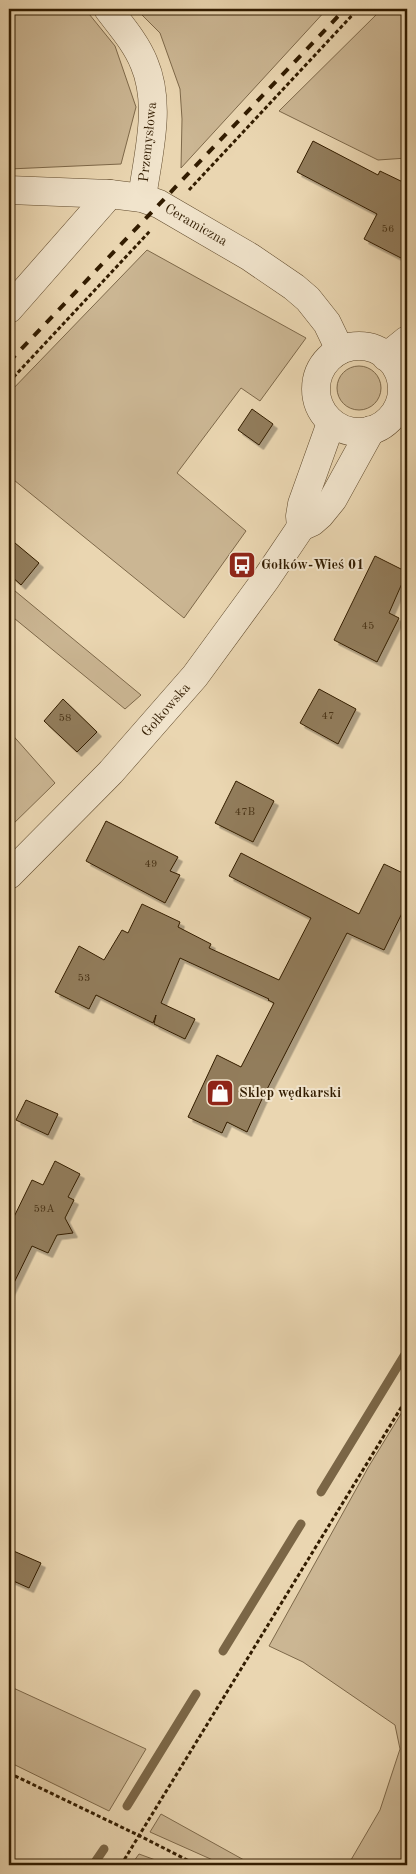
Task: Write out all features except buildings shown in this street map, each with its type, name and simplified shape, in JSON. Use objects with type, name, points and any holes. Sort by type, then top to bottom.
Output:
[{"type":"street","name":"Przemysłowa","points":[[108,9],[129,36],[144,61],[150,81],[154,111],[142,198]]},
{"type":"street","name":"Ceramiczna","points":[[9,190],[110,194],[142,198],[159,204],[250,257],[288,282],[308,299],[327,323],[340,350]]},
{"type":"street","points":[[9,309],[110,194]]},
{"type":"street","points":[[386,356],[407,340]]},
{"type":"street","points":[[354,346],[369,347],[386,356],[393,362],[404,381],[400,401],[395,412],[385,423],[371,430],[358,432],[344,430],[331,423],[322,411],[316,398],[316,384],[320,370],[328,358],[340,350],[354,346]]},
{"type":"street","points":[[301,527],[302,504],[331,423]]},
{"type":"street","name":"Gołkowska","points":[[9,875],[111,772],[195,676],[266,579],[301,527],[312,522],[334,500],[371,430]]},
{"type":"path","points":[[121,1865],[407,1398]]},
{"type":"path","points":[[9,1773],[197,1865]]},
{"type":"shaded area","points":[[9,9],[85,9],[115,46],[136,107],[121,164],[9,169]]},
{"type":"shaded area","points":[[136,9],[327,9],[181,168],[182,119],[180,89],[160,33]]},
{"type":"shaded area","points":[[382,9],[407,9],[407,158],[378,160],[279,111]]},
{"type":"shaded area","points":[[147,250],[306,338],[260,401],[241,388],[177,473],[246,531],[184,618],[9,476],[9,393]]},
{"type":"shaded area","points":[[363,366],[375,372],[380,379],[380,397],[375,404],[368,409],[355,410],[347,407],[340,400],[337,384],[340,376],[347,369]]},
{"type":"shaded area","points":[[9,586],[141,695],[125,709],[9,614]]},
{"type":"shaded area","points":[[9,731],[55,783],[9,828]]},
{"type":"shaded area","points":[[407,1404],[407,1865],[348,1865],[380,1810],[400,1749],[395,1725],[303,1662],[269,1646],[369,1466]]},
{"type":"shaded area","points":[[9,1686],[146,1749],[109,1811],[9,1762]]},
{"type":"shaded area","points":[[161,1814],[253,1865],[224,1865],[150,1832]]},
{"type":"shaded area","points":[[139,1854],[169,1865],[131,1865]]},
{"type":"waterway","points":[[321,1492],[407,1351]]},
{"type":"waterway","points":[[223,1651],[301,1524]]},
{"type":"waterway","points":[[127,1806],[196,1694]]},
{"type":"waterway","points":[[93,1865],[104,1849]]},
{"type":"railway","points":[[9,362],[345,9]]},
{"type":"place","name":"Gołków-Wieś 01","points":[[242,565]]},
{"type":"place","name":"Sklep wędkarski","points":[[220,1093]]}]
